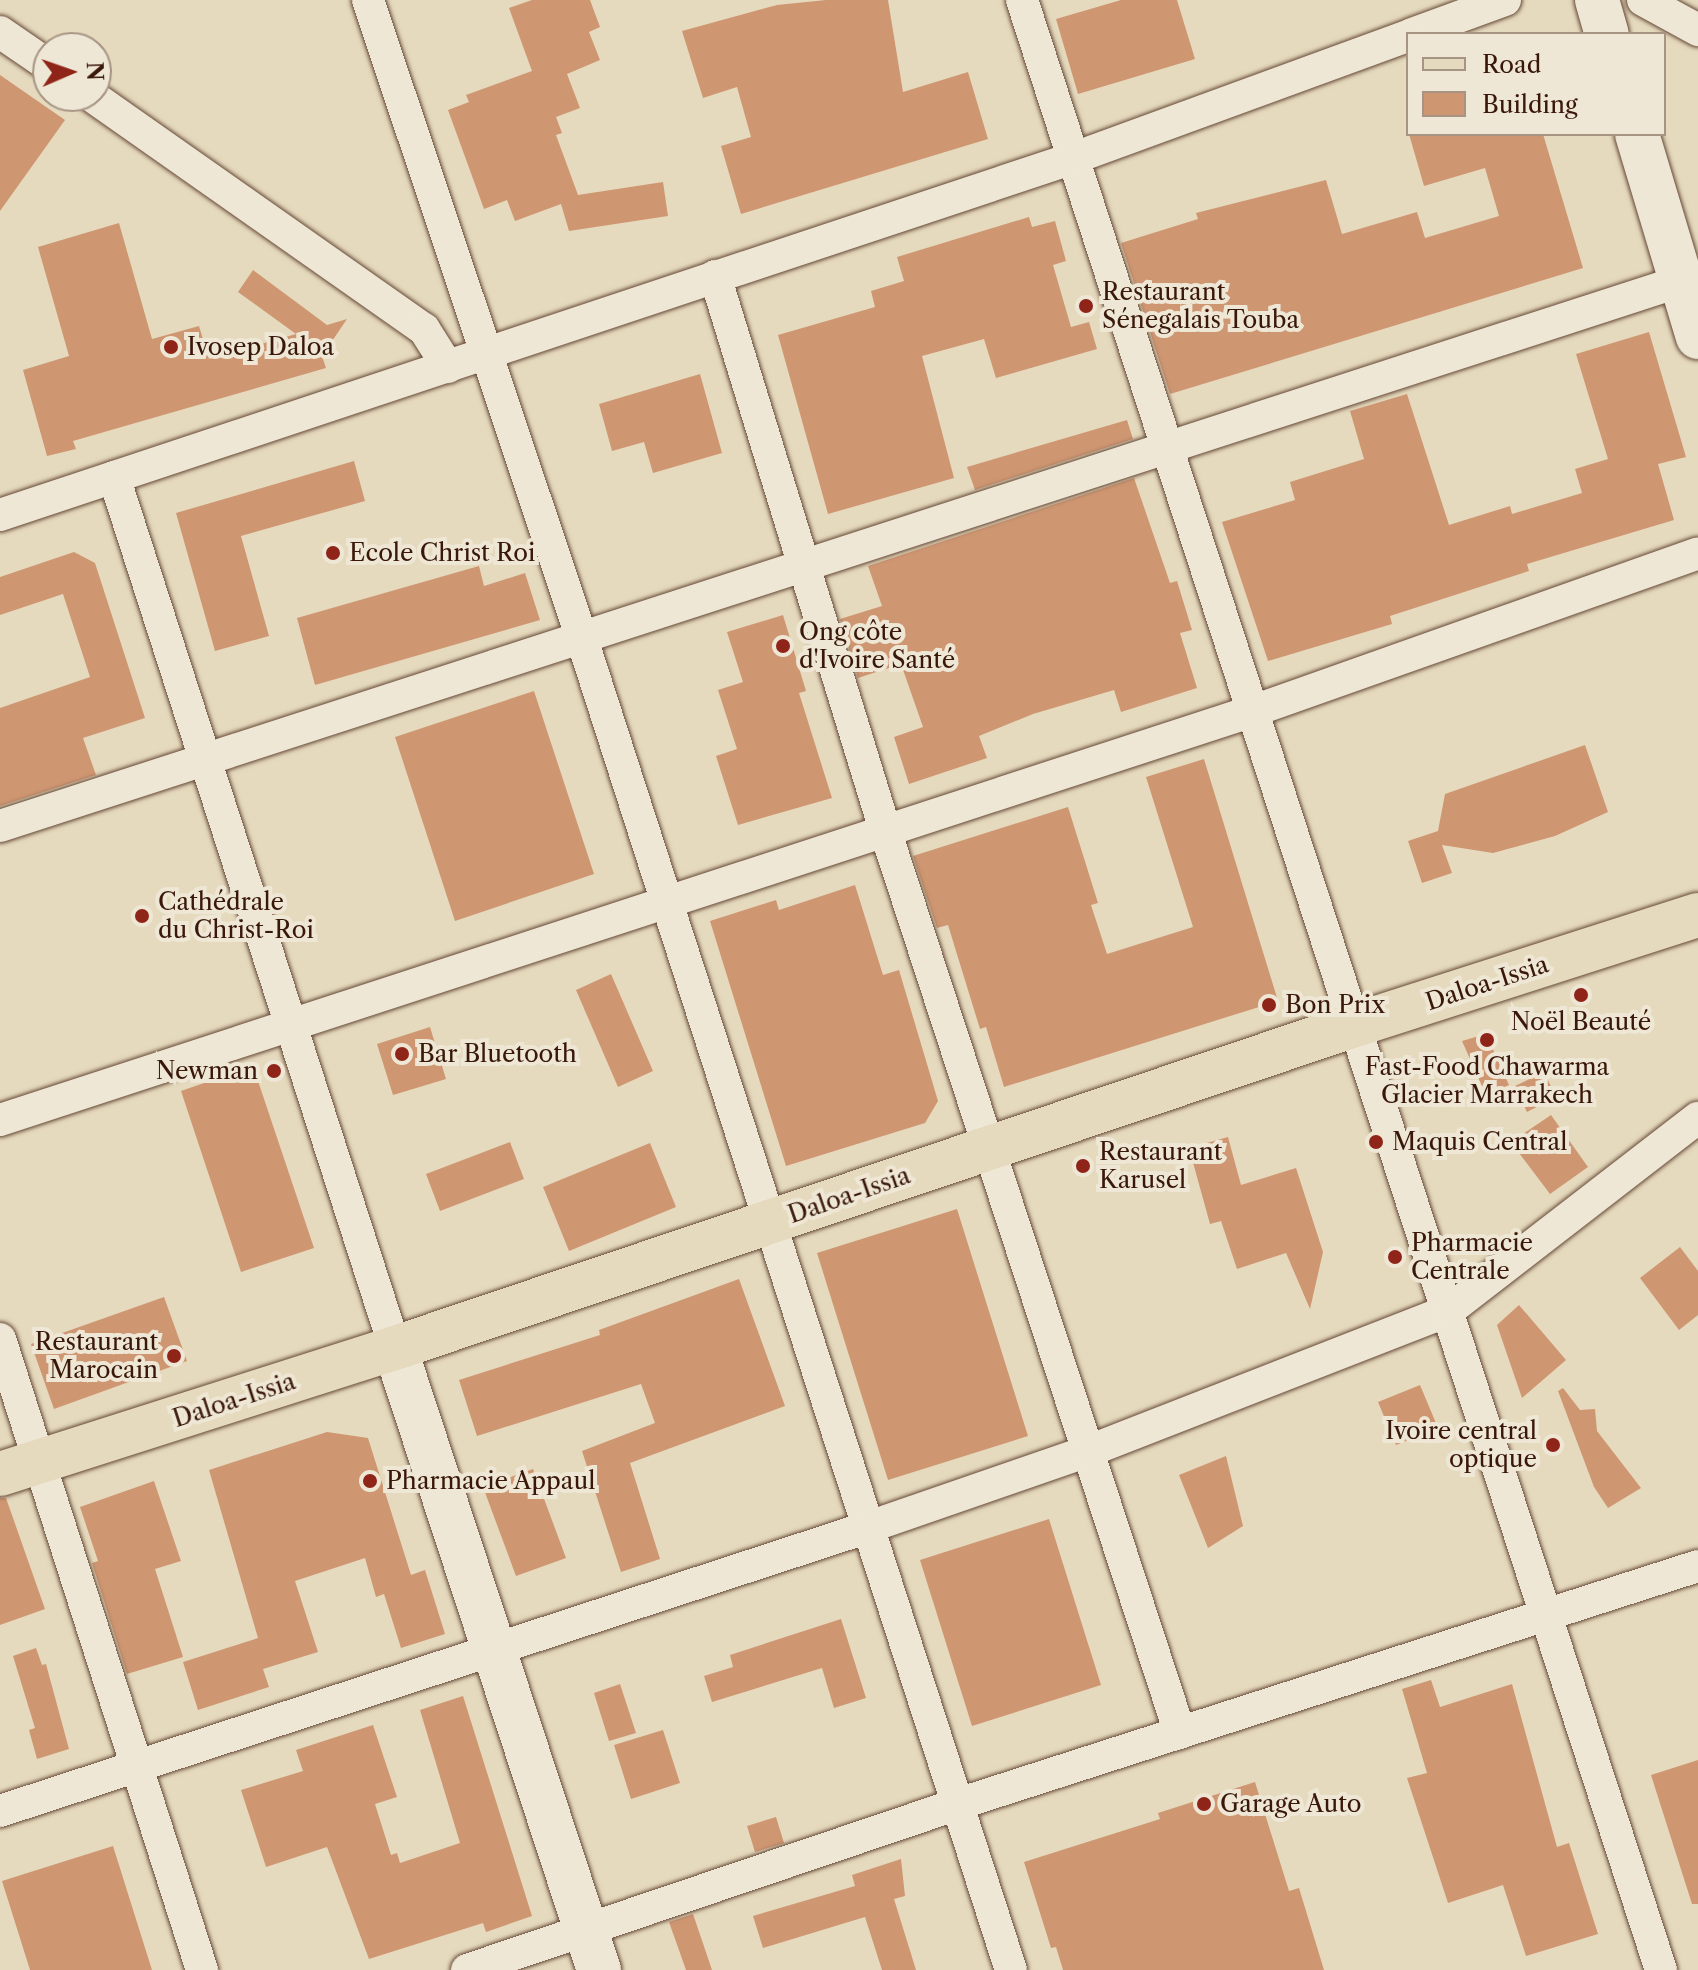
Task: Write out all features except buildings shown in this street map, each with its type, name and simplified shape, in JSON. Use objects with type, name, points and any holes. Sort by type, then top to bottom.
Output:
[{"type":"main road","name":"Daloa-Issia","points":[[0,1474],[395,1348],[1358,1024],[1698,915]]},
{"type":"street","points":[[368,0],[582,639],[1011,1970]]},
{"type":"street","points":[[1022,0],[1358,1024],[1543,1616],[1661,1970]]},
{"type":"street","points":[[1418,32],[1505,0]]},
{"type":"street","points":[[1597,0],[1606,32]]},
{"type":"street","points":[[1643,0],[1698,30]]},
{"type":"street","points":[[0,32],[32,54]]},
{"type":"street","points":[[0,515],[1074,158],[1406,36]]},
{"type":"street","points":[[112,110],[424,329],[448,367]]},
{"type":"street","points":[[1638,136],[1698,337]]},
{"type":"street","points":[[715,276],[885,830],[1180,1733]]},
{"type":"street","points":[[0,826],[204,757],[804,567],[1166,445],[1681,281]]},
{"type":"street","points":[[114,477],[599,1970]]},
{"type":"street","points":[[0,1120],[666,898],[1253,711],[1698,553]]},
{"type":"street","points":[[0,1811],[136,1764],[869,1527],[1086,1452],[1448,1311],[1698,1118]]},
{"type":"street","points":[[0,1339],[43,1461],[202,1970]]},
{"type":"street","points":[[467,1970],[958,1804],[1698,1566]]},
{"type":"place","name":"Restaurant Sénegalais Touba","points":[[1086,306]]},
{"type":"place","name":"Ivosep Daloa","points":[[171,347]]},
{"type":"place","name":"Ecole Christ Roi","points":[[333,553]]},
{"type":"place","name":"Ong côte d'Ivoire Santé","points":[[783,646]]},
{"type":"place","name":"Cathédrale du Christ-Roi","points":[[142,916]]},
{"type":"place","name":"Noël Beauté","points":[[1581,995]]},
{"type":"place","name":"Bon Prix","points":[[1269,1005]]},
{"type":"place","name":"Fast-Food Chawarma Glacier Marrakech","points":[[1487,1040]]},
{"type":"place","name":"Bar Bluetooth","points":[[402,1054]]},
{"type":"place","name":"Newman","points":[[274,1071]]},
{"type":"place","name":"Maquis Central","points":[[1376,1142]]},
{"type":"place","name":"Restaurant Karusel","points":[[1083,1166]]},
{"type":"place","name":"Pharmacie Centrale","points":[[1395,1257]]},
{"type":"place","name":"Restaurant Marocain","points":[[174,1356]]},
{"type":"place","name":"Ivoire central optique","points":[[1553,1445]]},
{"type":"place","name":"Pharmacie Appaul","points":[[370,1481]]},
{"type":"place","name":"Garage Auto","points":[[1204,1804]]}]
